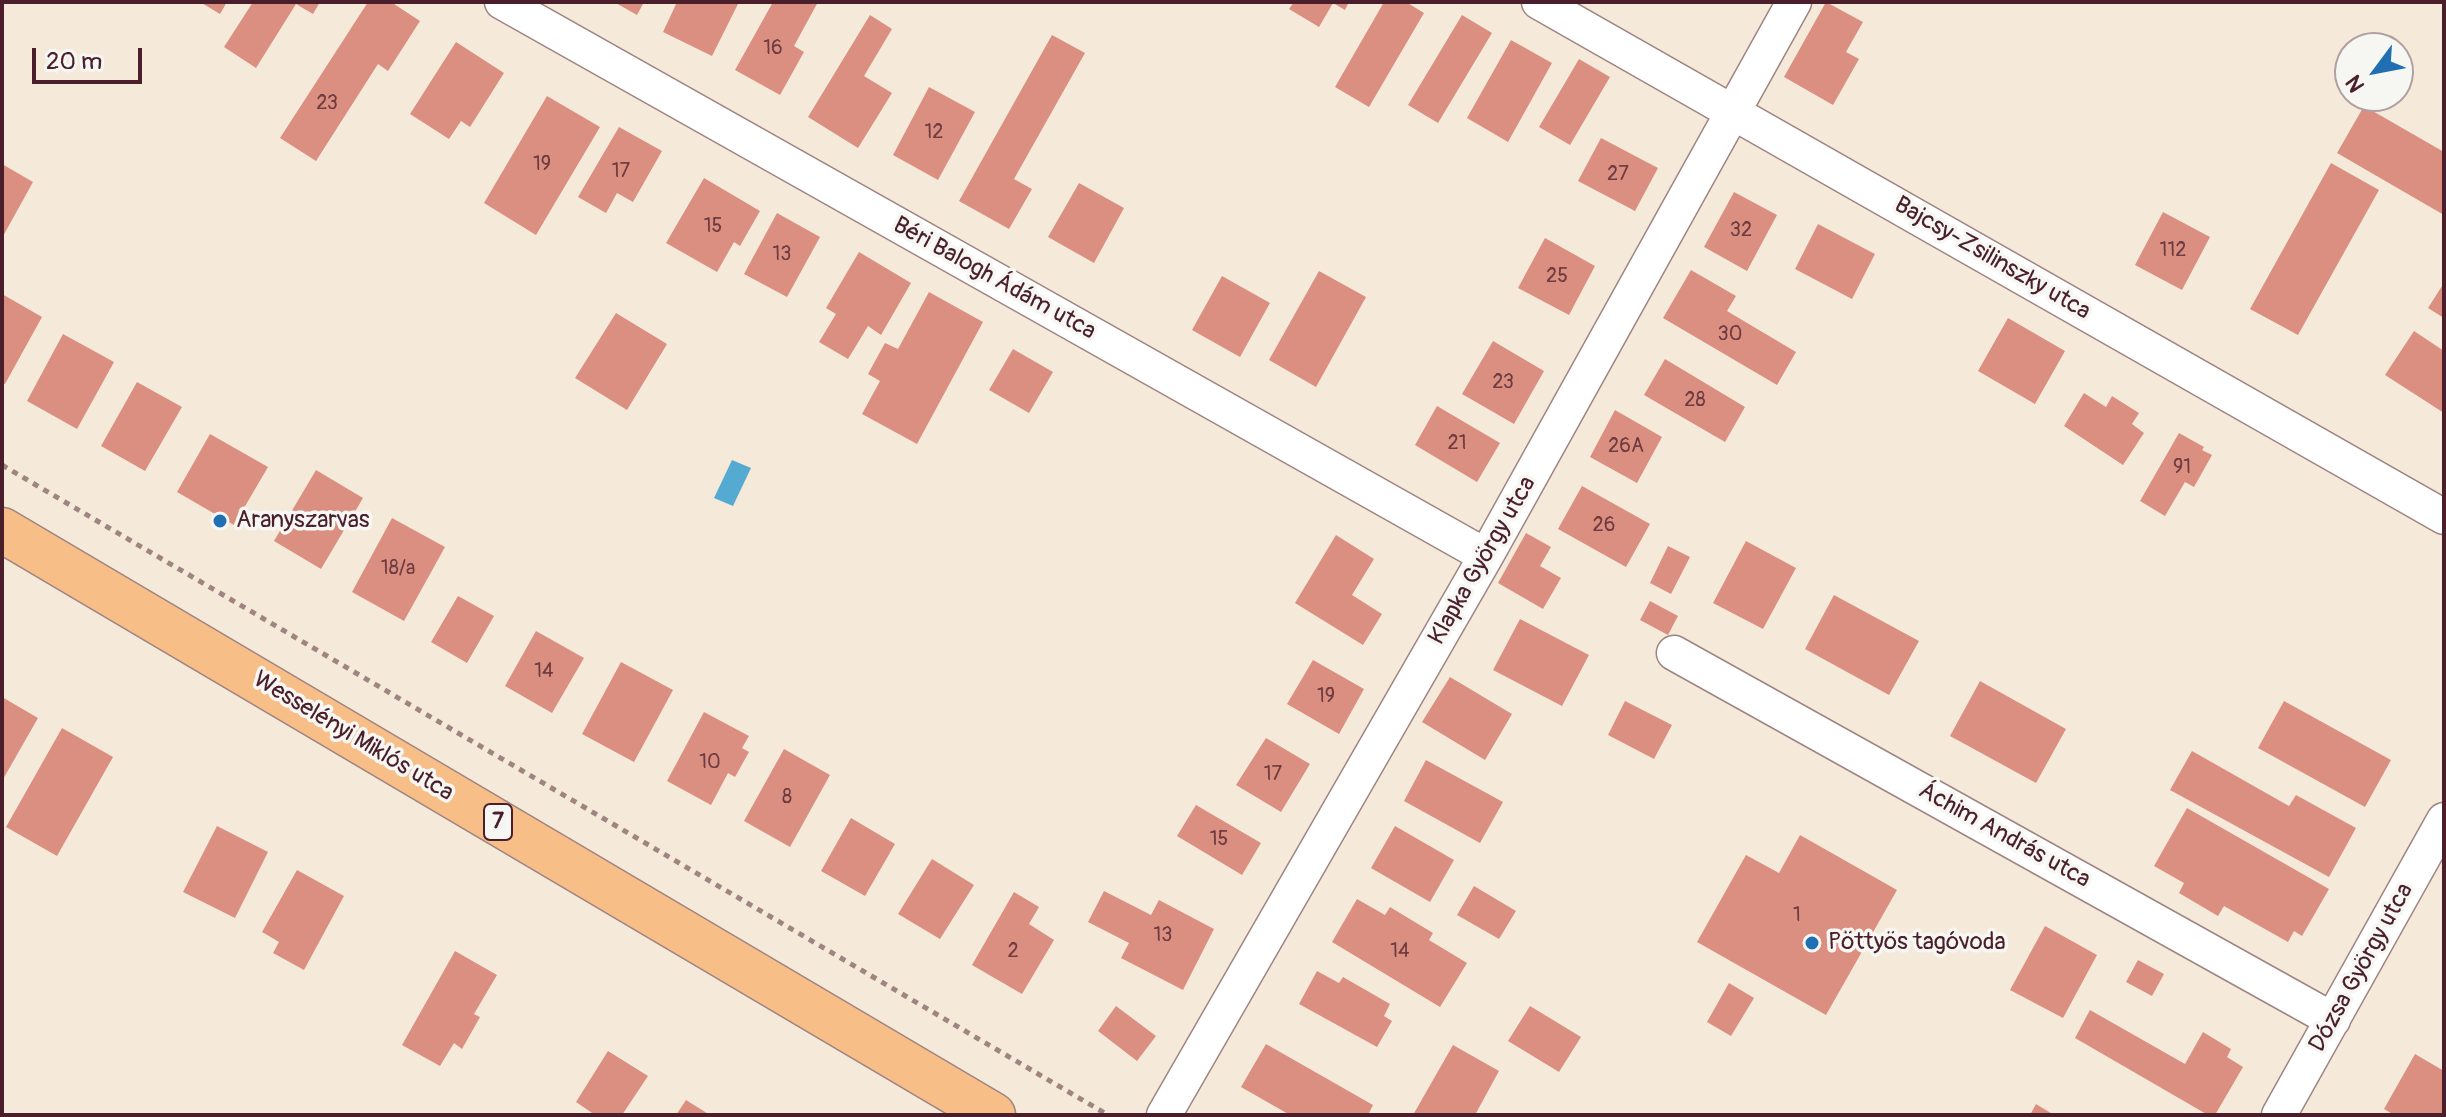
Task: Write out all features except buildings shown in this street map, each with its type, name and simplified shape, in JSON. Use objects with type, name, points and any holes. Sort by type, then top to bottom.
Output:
[{"type":"main road","name":"Wesselényi Miklós utca","points":[[2,530],[993,1115]]},
{"type":"street","name":"Béri Balogh Ádám utca","points":[[502,2],[1486,556]]},
{"type":"street","name":"Bajcsy-Zsilinszky utca","points":[[1539,2],[2444,517]]},
{"type":"street","name":"Klapka György utca","points":[[1164,1115],[1486,556],[1794,2]]},
{"type":"street","name":"Áchim András utca","points":[[1674,653],[2333,1020]]},
{"type":"street","name":"Dózsa György utca","points":[[2279,1115],[2444,820]]},
{"type":"path","points":[[2,465],[1108,1115]]},
{"type":"water","points":[[732,460],[751,468],[733,506],[714,498]]},
{"type":"place","name":"Aranyszarvas","points":[[220,521]]},
{"type":"place","name":"Pöttyös tagóvoda","points":[[1812,943]]}]
